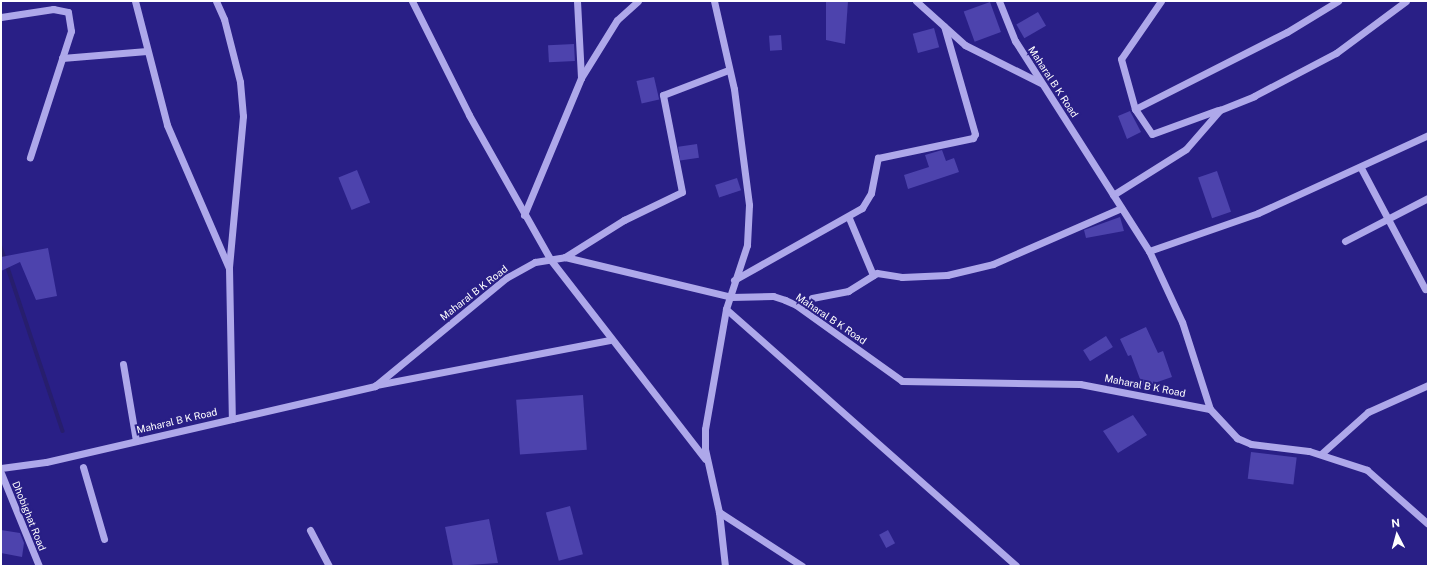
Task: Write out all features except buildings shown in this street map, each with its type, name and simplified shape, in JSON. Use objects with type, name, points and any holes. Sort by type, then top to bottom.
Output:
[{"type":"street","points":[[135,1],[146,51],[167,125],[228,268]]},
{"type":"street","points":[[216,1],[224,19],[240,82],[243,116],[228,268],[232,419]]},
{"type":"street","points":[[412,1],[524,215],[550,259],[610,340],[707,461]]},
{"type":"street","points":[[577,1],[581,78]]},
{"type":"street","points":[[524,215],[581,78],[617,20],[638,1]]},
{"type":"street","points":[[714,1],[728,70],[749,205],[746,245],[726,310],[705,429],[707,461],[719,512],[725,566]]},
{"type":"street","points":[[916,1],[944,26],[984,56],[1041,83]]},
{"type":"street","name":"Maharal B K Road","points":[[1,468],[46,462],[375,386],[506,278],[550,259],[564,257],[730,297],[773,296],[796,305],[902,381],[1080,384],[1210,409],[1182,322],[1149,251],[1015,42],[999,1]]},
{"type":"street","points":[[1161,1],[1121,59],[1135,109],[1152,134],[1220,110],[1254,96],[1336,53],[1406,1]]},
{"type":"street","points":[[1135,109],[1287,32],[1338,1]]},
{"type":"street","points":[[1,17],[53,10],[68,12],[71,31],[30,157]]},
{"type":"street","points":[[734,280],[849,218],[862,208],[871,193],[878,158],[974,136],[944,26]]},
{"type":"street","points":[[62,58],[146,51]]},
{"type":"street","points":[[564,257],[624,220],[682,192],[663,95],[728,70]]},
{"type":"street","points":[[1113,195],[1186,148],[1220,110]]},
{"type":"street","points":[[1149,251],[1258,213],[1361,168],[1428,135]]},
{"type":"street","points":[[1361,168],[1425,289]]},
{"type":"street","points":[[1345,241],[1428,198]]},
{"type":"street","points":[[812,298],[848,291],[873,275],[882,272],[902,277],[966,272],[1031,249],[1121,208]]},
{"type":"street","points":[[849,218],[873,275]]},
{"type":"street","points":[[726,310],[1016,566]]},
{"type":"street","points":[[375,386],[610,340]]},
{"type":"street","points":[[123,364],[136,441]]},
{"type":"street","points":[[1321,454],[1368,412],[1428,385]]},
{"type":"street","points":[[1210,409],[1236,438],[1251,444],[1321,454],[1367,470],[1428,524]]},
{"type":"street","points":[[83,467],[104,538]]},
{"type":"street","name":"Dhobighat Road","points":[[1,473],[39,566]]},
{"type":"street","points":[[719,512],[802,566]]},
{"type":"street","points":[[310,530],[329,566]]},
{"type":"waterway","points":[[1,247],[63,431]]}]
